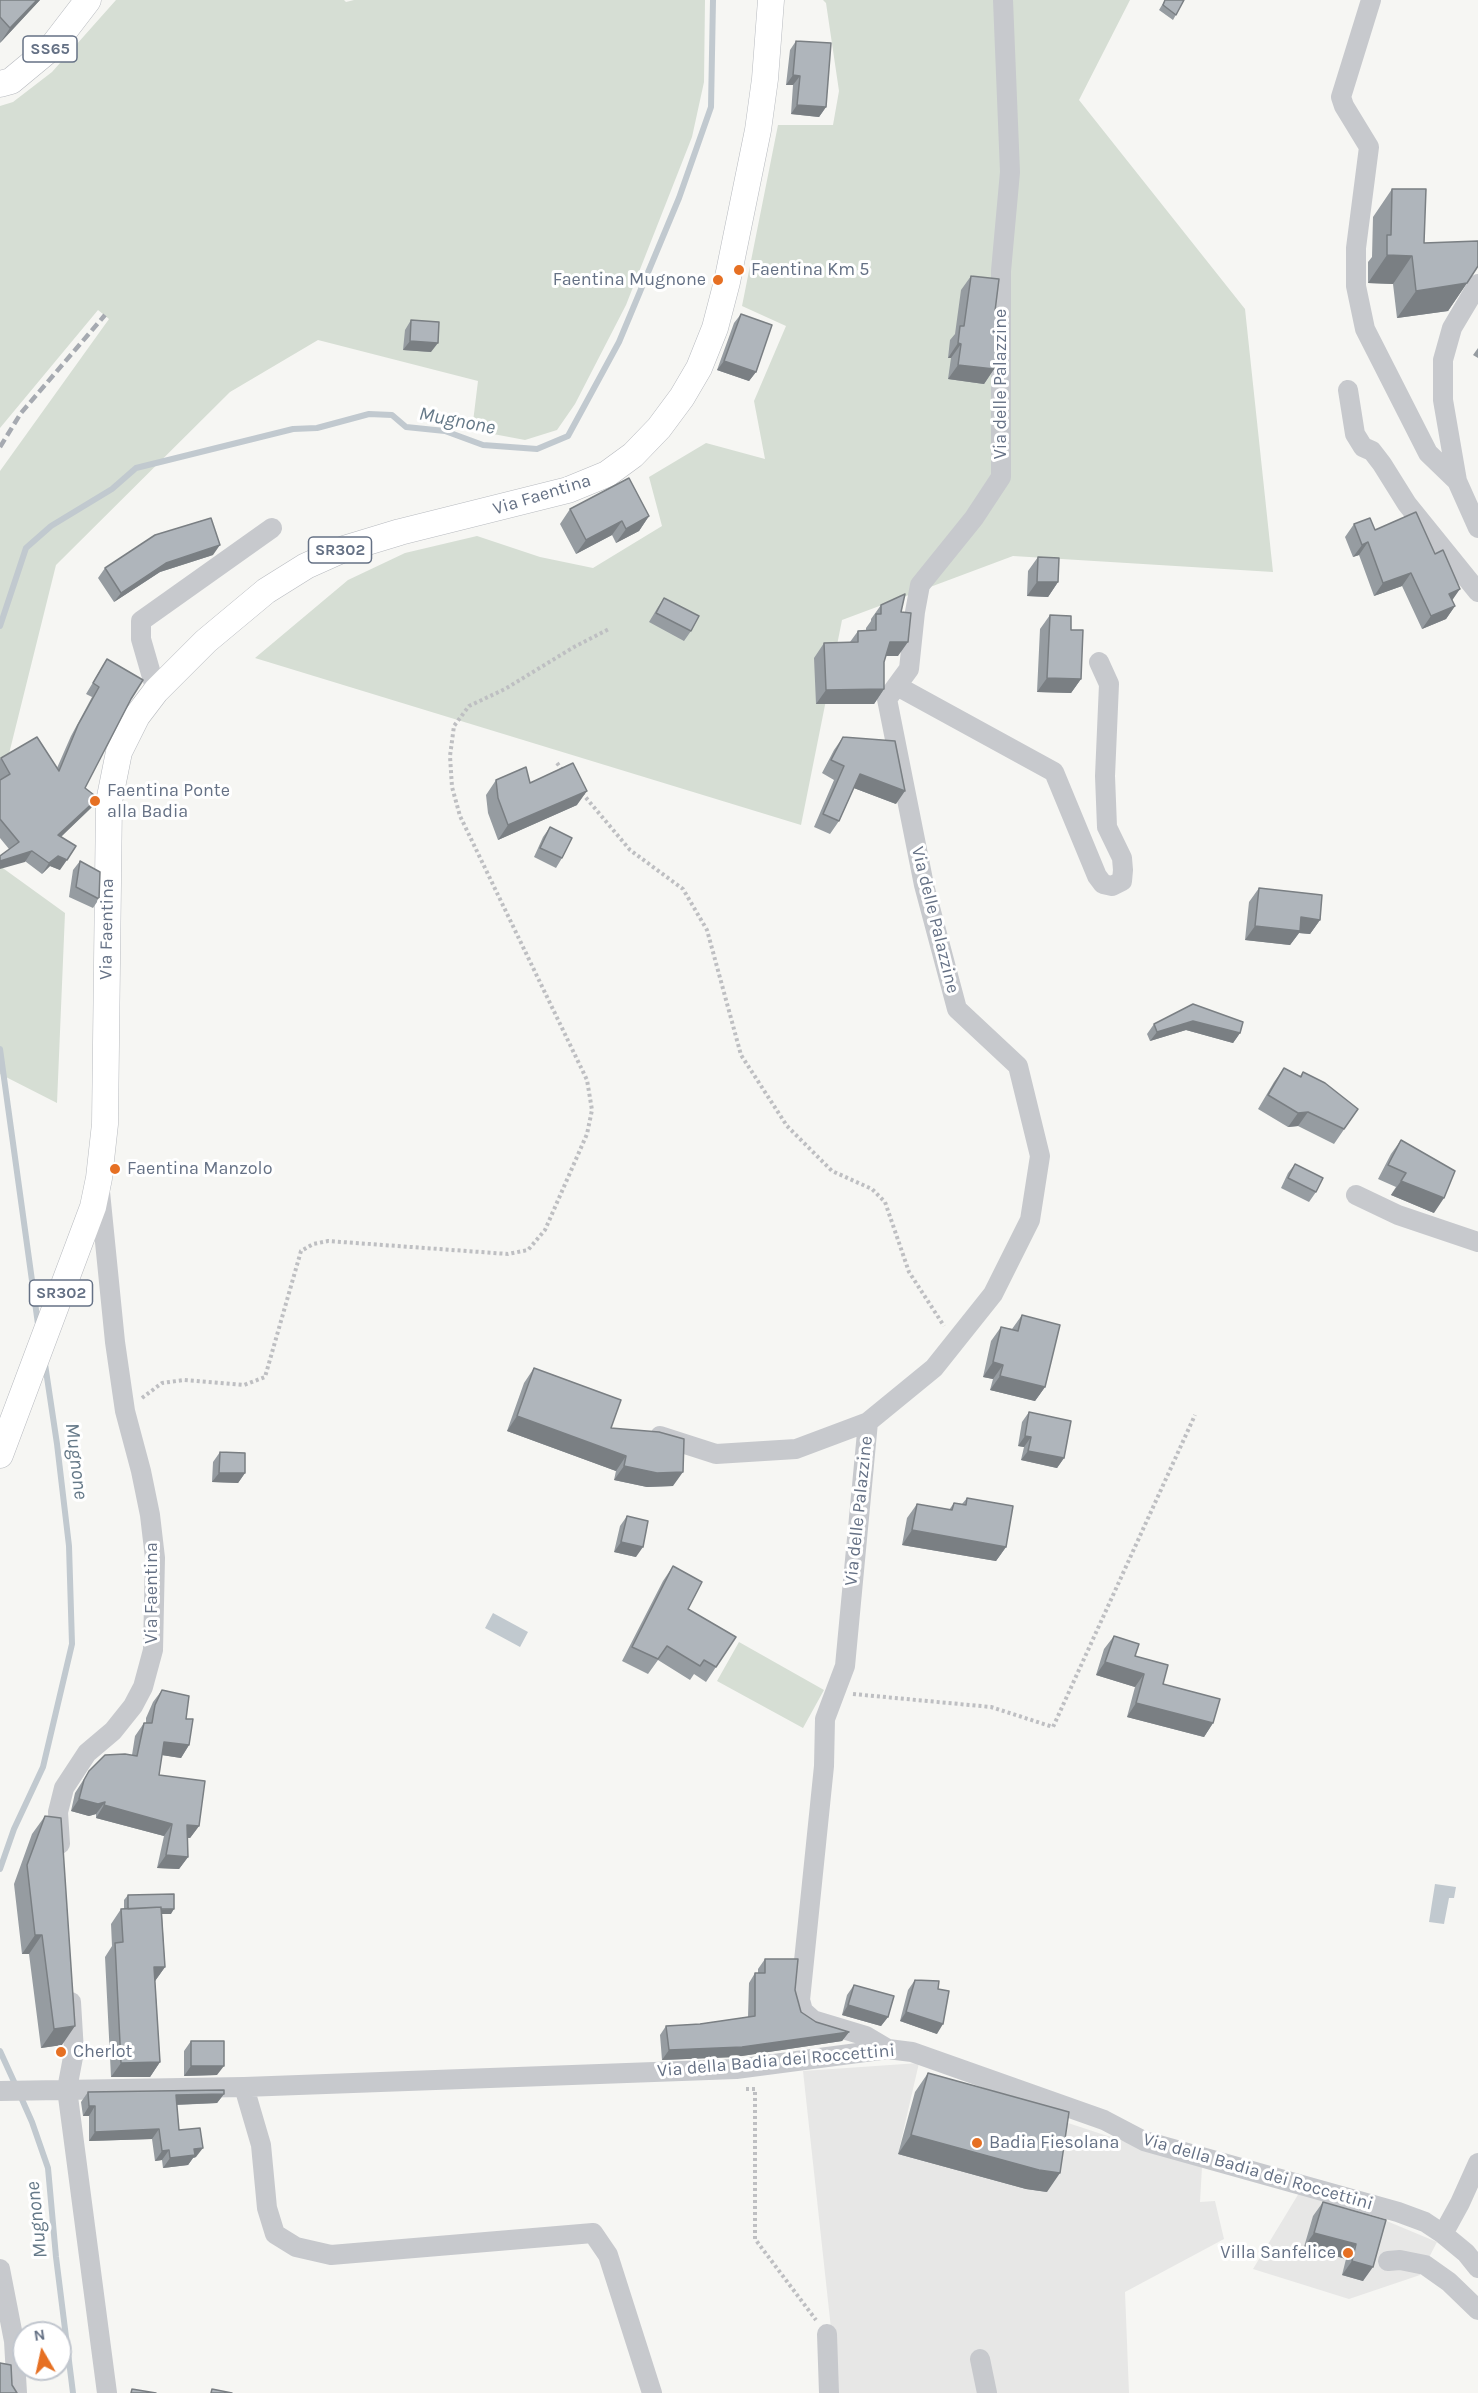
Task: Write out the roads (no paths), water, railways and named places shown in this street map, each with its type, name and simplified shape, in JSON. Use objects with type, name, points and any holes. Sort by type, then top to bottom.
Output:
[{"type":"main road","name":"SS65","points":[[0,84],[11,81],[52,47],[88,0]]},
{"type":"main road","name":"Via Faentina","points":[[0,1455],[93,1207],[99,1178],[105,1124],[110,794],[119,752],[137,716],[156,691],[206,641],[266,591],[306,566],[344,549],[400,532],[568,490],[607,474],[633,455],[659,428],[682,397],[699,368],[715,328],[728,282],[758,130],[765,79],[771,0]]},
{"type":"street","name":"Via delle Palazzine","points":[[888,2049],[866,2036],[813,2020],[803,2011],[800,2000],[824,1766],[825,1719],[845,1666],[868,1422],[934,1368],[993,1294],[1030,1220],[1040,1156],[1018,1066],[957,1009],[924,885],[893,739],[887,699],[909,669],[920,585],[974,518],[1001,477],[1001,271],[1010,172],[1003,0]]},
{"type":"street","points":[[1371,0],[1341,97],[1369,147],[1356,248],[1356,286],[1365,329],[1428,453],[1457,481]]},
{"type":"street","points":[[1478,284],[1452,328],[1443,360],[1443,400],[1457,481],[1478,528]]},
{"type":"street","points":[[1348,390],[1355,434],[1359,441],[1363,447],[1372,451],[1407,504],[1478,592]]},
{"type":"street","points":[[156,691],[141,639],[141,621],[272,528]]},
{"type":"street","points":[[897,686],[1054,772],[1097,876],[1103,884],[1112,885],[1122,882],[1123,870],[1122,858],[1107,827],[1105,776],[1109,684],[1099,662]]},
{"type":"street","name":"Via Faentina","points":[[62,1864],[58,1812],[64,1788],[82,1760],[113,1731],[133,1706],[143,1687],[153,1650],[155,1558],[150,1515],[125,1411],[115,1341],[99,1178]]},
{"type":"street","points":[[1356,1195],[1398,1215],[1478,1242]]},
{"type":"street","points":[[651,1434],[717,1454],[796,1449],[868,1422]]},
{"type":"street","points":[[70,1980],[75,2052],[64,2089],[107,2393]]},
{"type":"street","name":"Via della Badia dei Roccettini","points":[[0,2091],[244,2087],[736,2068],[888,2049],[912,2052],[1104,2120],[1144,2141],[1398,2212],[1425,2222],[1466,2253],[1478,2268]]},
{"type":"street","points":[[244,2087],[261,2145],[267,2208],[275,2234],[296,2247],[331,2255],[593,2233],[608,2255],[652,2393]]},
{"type":"street","points":[[1443,2234],[1478,2163]]},
{"type":"street","points":[[1388,2260],[1425,2265],[1449,2282],[1478,2310]]},
{"type":"street","points":[[0,2269],[14,2342],[17,2393]]},
{"type":"street","points":[[827,2334],[829,2393]]},
{"type":"street","points":[[980,2359],[987,2393]]},
{"type":"waterway","name":"Mugnone","points":[[0,626],[26,548],[51,526],[112,489],[136,468],[293,429],[317,428],[369,414],[392,415],[406,427],[445,431],[483,445],[537,449],[568,436],[619,342],[679,198],[711,107],[713,0]]},
{"type":"waterway","name":"Mugnone","points":[[0,1049],[38,1324]]},
{"type":"waterway","name":"Mugnone","points":[[0,1869],[14,1829],[43,1767],[72,1644],[69,1546],[45,1364]]},
{"type":"waterway","name":"Mugnone","points":[[0,2051],[16,2086]]},
{"type":"waterway","name":"Mugnone","points":[[20,2095],[48,2168],[56,2257],[73,2393]]},
{"type":"railway","points":[[0,447],[21,413],[105,315]]},
{"type":"place","name":"Faentina Km 5","points":[[739,270]]},
{"type":"place","name":"Faentina Mugnone","points":[[718,280]]},
{"type":"place","name":"Faentina Ponte alla Badia","points":[[95,801]]},
{"type":"place","name":"Faentina Manzolo","points":[[115,1169]]},
{"type":"place","name":"Cherlot","points":[[61,2052]]},
{"type":"place","name":"Badia Fiesolana","points":[[977,2143]]},
{"type":"place","name":"Villa Sanfelice","points":[[1348,2253]]}]
